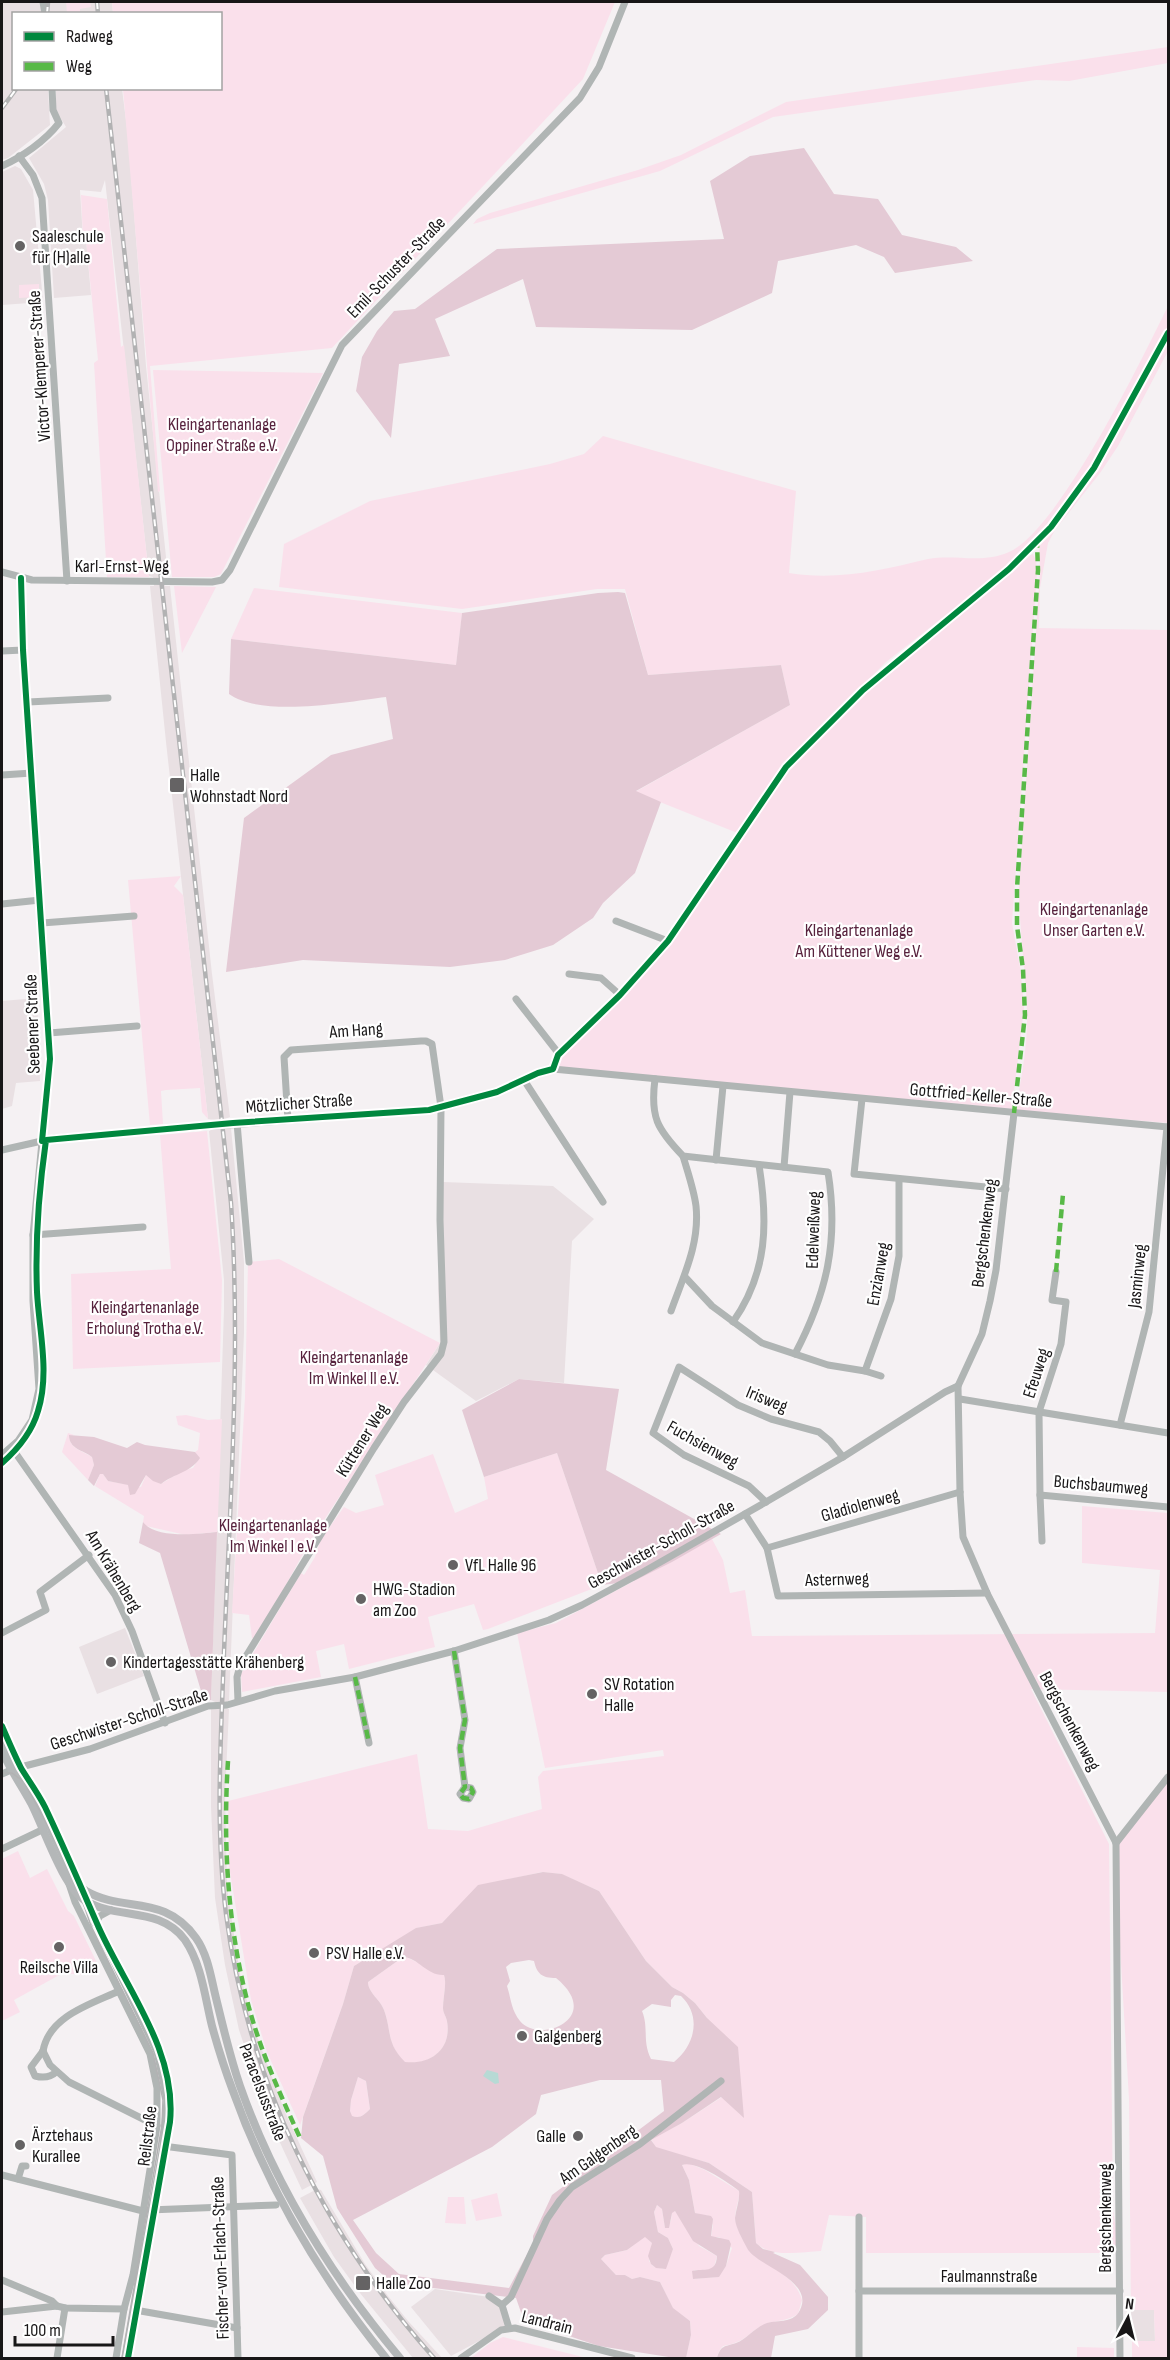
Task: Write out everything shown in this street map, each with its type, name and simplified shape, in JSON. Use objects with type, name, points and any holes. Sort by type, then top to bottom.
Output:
[{"type":"main road","points":[[2,1736],[14,1769]]},
{"type":"main road","points":[[2,1751],[14,1769]]},
{"type":"main road","name":"Reilstraße","points":[[14,1769],[73,1883]]},
{"type":"main road","name":"Reilstraße","points":[[14,1769],[43,1812],[73,1883]]},
{"type":"main road","name":"Paracelsusstraße","points":[[73,1883],[85,1901],[112,1910],[139,1914],[161,1921],[177,1932],[189,1947],[200,1975],[212,2025],[232,2088],[280,2204],[358,2324],[386,2358]]},
{"type":"main road","name":"Paracelsusstraße","points":[[73,1883],[98,1897],[150,1907],[170,1914],[196,1937],[208,1966],[240,2086],[270,2157],[330,2267],[366,2317],[400,2358]]},
{"type":"street","name":"Emil-Schuster-Straße","points":[[222,580],[230,570],[342,345],[580,98],[599,67],[625,2]]},
{"type":"street","points":[[2,166],[54,130],[59,123],[53,110],[52,90]]},
{"type":"street","name":"Victor-Klemperer-Straße","points":[[19,156],[33,175],[42,198],[67,581]]},
{"type":"street","name":"Karl-Ernst-Weg","points":[[2,572],[21,578],[67,581],[212,582],[222,580]]},
{"type":"street","name":"Seebener Straße","points":[[2,1455],[12,1448],[24,1434],[32,1420],[39,1389],[33,1301],[33,1234],[50,1078],[49,1033],[23,650],[21,578]]},
{"type":"street","points":[[2,651],[23,650]]},
{"type":"street","points":[[28,702],[108,698]]},
{"type":"street","points":[[2,775],[32,773]]},
{"type":"street","points":[[553,1069],[559,1054],[620,994],[668,941],[739,837]]},
{"type":"street","points":[[2,904],[40,900]]},
{"type":"street","points":[[42,923],[134,916]]},
{"type":"street","points":[[616,921],[668,941]]},
{"type":"street","points":[[569,974],[601,978],[620,994]]},
{"type":"street","points":[[516,999],[559,1054]]},
{"type":"street","name":"Seebener Straße","points":[[49,1033],[137,1026]]},
{"type":"street","name":"Am Hang","points":[[288,1119],[284,1058],[291,1050],[426,1041],[433,1049],[441,1107]]},
{"type":"street","name":"Mötzlicher Straße","points":[[2,1150],[55,1137],[441,1107],[497,1092],[553,1069]]},
{"type":"street","name":"Gottfried-Keller-Straße","points":[[553,1069],[1168,1127]]},
{"type":"street","points":[[655,1079],[652,1103],[656,1120],[663,1134],[683,1156],[696,1205],[693,1250],[671,1311]]},
{"type":"street","points":[[524,1080],[603,1202]]},
{"type":"street","points":[[716,1160],[723,1086]]},
{"type":"street","points":[[683,1156],[784,1167],[790,1092]]},
{"type":"street","points":[[862,1099],[854,1174],[1006,1190]]},
{"type":"street","name":"Küttener Weg","points":[[238,1701],[237,1677],[240,1666],[404,1401],[441,1354],[445,1327],[440,1220],[441,1107]]},
{"type":"street","name":"Bergschenkenweg","points":[[1014,1113],[1006,1190],[990,1301],[982,1334],[958,1386],[963,1537],[987,1593],[1116,1843],[1120,2358]]},
{"type":"street","name":"Mötzlicher Straße","points":[[237,1123],[249,1262]]},
{"type":"street","name":"Jasminweg","points":[[1120,1425],[1149,1312],[1168,1127]]},
{"type":"street","points":[[733,1322],[741,1311],[755,1281],[762,1258],[765,1200],[759,1165]]},
{"type":"street","name":"Edelweißweg","points":[[784,1167],[828,1172],[832,1199],[831,1252],[827,1275],[814,1316],[795,1354]]},
{"type":"street","name":"Enzianweg","points":[[865,1371],[891,1299],[899,1256],[899,1179]]},
{"type":"street","points":[[33,1234],[143,1227]]},
{"type":"street","name":"Efeuweg","points":[[1040,1495],[1039,1412],[1061,1344],[1066,1302],[1052,1300],[1056,1272]]},
{"type":"street","points":[[685,1277],[712,1306],[762,1343],[828,1365],[880,1376]]},
{"type":"street","name":"Irisweg","points":[[679,1368],[738,1405],[771,1419],[819,1432],[843,1457]]},
{"type":"street","name":"Fuchsienweg","points":[[679,1368],[653,1432],[684,1455],[749,1486],[766,1502]]},
{"type":"street","name":"Geschwister-Scholl-Straße","points":[[2,1774],[90,1749],[208,1706],[227,1705],[355,1677],[454,1651],[549,1620],[582,1605],[766,1502],[958,1386]]},
{"type":"street","points":[[960,1399],[1168,1433]]},
{"type":"street","name":"Am Krähenberg","points":[[12,1448],[115,1594],[132,1631],[165,1723]]},
{"type":"street","name":"Gladiolenweg","points":[[767,1548],[960,1492]]},
{"type":"street","name":"Buchsbaumweg","points":[[1042,1541],[1040,1495],[1168,1507]]},
{"type":"street","name":"Asternweg","points":[[745,1514],[767,1548],[778,1596],[987,1593]]},
{"type":"street","points":[[2,1633],[46,1611],[40,1592],[89,1555]]},
{"type":"street","points":[[454,1651],[465,1720],[460,1748],[465,1787]]},
{"type":"street","points":[[355,1677],[369,1743]]},
{"type":"street","points":[[1116,1843],[1168,1777]]},
{"type":"street","points":[[2,1849],[44,1829]]},
{"type":"street","name":"Reilstraße","points":[[73,1883],[75,1902],[150,2054],[157,2088],[157,2126],[133,2275],[124,2309],[116,2358]]},
{"type":"street","name":"Reilstraße","points":[[85,1901],[157,2052],[167,2100],[163,2146],[125,2358]]},
{"type":"street","points":[[95,1924],[100,1916],[112,1910]]},
{"type":"street","points":[[57,2072],[42,2078],[35,2076],[31,2067],[43,2050],[45,2041],[53,2028],[87,2005],[119,1991]]},
{"type":"street","points":[[43,2050],[50,2065],[69,2082],[157,2126]]},
{"type":"street","name":"Am Galgenberg","points":[[502,2305],[511,2297],[548,2218],[572,2187],[640,2144],[721,2081]]},
{"type":"street","name":"Fischer-von-Erlach-Straße","points":[[163,2146],[232,2155],[238,2358]]},
{"type":"street","points":[[18,2179],[22,2166],[26,2166]]},
{"type":"street","points":[[2,2175],[143,2211],[280,2204]]},
{"type":"street","points":[[859,2217],[859,2358]]},
{"type":"street","points":[[2,2280],[52,2301],[57,2306]]},
{"type":"street","name":"Faulmannstraße","points":[[859,2291],[1120,2291]]},
{"type":"street","points":[[489,2296],[502,2305],[509,2328]]},
{"type":"street","points":[[2,2312],[57,2306],[124,2309]]},
{"type":"street","points":[[57,2358],[65,2308]]},
{"type":"street","points":[[135,2310],[237,2328]]},
{"type":"street","name":"Landrain","points":[[462,2358],[501,2330],[509,2328],[611,2356],[632,2358]]},
{"type":"shaded area","points":[[2,2],[112,2],[113,12],[12,12],[12,90],[48,90],[50,125],[8,158],[2,160]]},
{"type":"shaded area","points":[[56,90],[122,90],[128,136],[146,366],[168,576],[164,577],[165,586],[170,586],[212,974],[230,1117],[225,1119],[226,1126],[231,1128],[244,1262],[244,1333],[229,1701],[225,1702],[225,1708],[229,1709],[225,1796],[227,1888],[240,1974],[254,2028],[285,2112],[317,2182],[302,2190],[269,2119],[239,2030],[225,1965],[215,1898],[211,1807],[211,1709],[214,1708],[215,1702],[211,1700],[224,1309],[224,1280],[209,1131],[216,1127],[215,1120],[208,1119],[150,586],[154,586],[153,577],[149,576],[105,180],[101,192],[80,190],[83,239],[86,239],[91,295],[54,298],[48,200],[44,184],[29,158],[66,127],[56,110]]},
{"type":"shaded area","points":[[804,148],[834,194],[878,199],[902,235],[956,247],[973,261],[895,273],[884,257],[856,245],[778,261],[772,293],[692,330],[536,327],[523,279],[435,319],[450,356],[399,364],[391,438],[356,391],[362,357],[377,331],[394,311],[415,309],[497,249],[724,239],[710,181],[750,156]]},
{"type":"shaded area","name":"Saaleschule für (H)alle","points":[[15,166],[21,169],[33,190],[43,302],[2,305],[2,172]]},
{"type":"shaded area","points":[[618,592],[625,593],[648,675],[781,665],[790,705],[636,791],[661,802],[635,873],[603,903],[593,918],[553,945],[505,960],[450,967],[303,960],[226,972],[244,818],[331,755],[393,739],[386,697],[328,705],[283,707],[244,701],[229,694],[231,639],[456,665],[462,613]]},
{"type":"shaded area","points":[[37,998],[40,1081],[16,1083],[12,1106],[2,1109],[2,1001]]},
{"type":"shaded area","points":[[443,1182],[553,1186],[594,1219],[572,1241],[564,1383],[519,1379],[476,1401],[426,1365],[440,1343],[438,1289]]},
{"type":"shaded area","points":[[519,1379],[619,1389],[606,1470],[721,1534],[634,1581],[602,1585],[557,1453],[484,1477],[462,1410]]},
{"type":"shaded area","points":[[69,1435],[94,1437],[127,1448],[137,1442],[195,1452],[200,1458],[192,1467],[161,1484],[146,1475],[135,1494],[130,1495],[128,1485],[108,1481],[103,1474],[100,1474],[94,1486],[88,1480],[94,1465],[92,1457],[74,1446]]},
{"type":"shaded area","points":[[143,1522],[157,1531],[167,1533],[217,1532],[211,1700],[204,1701],[160,1553],[139,1543]]},
{"type":"shaded area","name":"Kindertagesstätte Krähenberg","points":[[125,1628],[144,1676],[97,1694],[79,1647]]},
{"type":"shaded area","points":[[543,1872],[562,1874],[599,1891],[646,1961],[672,1987],[695,2003],[707,2018],[738,2047],[744,2118],[721,2097],[651,2140],[656,2147],[709,2163],[752,2192],[756,2243],[763,2249],[775,2252],[773,2253],[800,2265],[828,2297],[828,2310],[808,2329],[775,2336],[771,2358],[717,2358],[724,2347],[740,2341],[763,2325],[794,2317],[800,2310],[802,2299],[799,2290],[783,2274],[752,2255],[747,2248],[735,2222],[739,2191],[720,2178],[695,2166],[682,2165],[689,2180],[695,2213],[711,2216],[713,2219],[711,2236],[729,2240],[731,2244],[726,2266],[719,2277],[693,2279],[692,2271],[712,2268],[717,2256],[693,2241],[675,2211],[672,2213],[669,2228],[665,2228],[662,2209],[657,2205],[654,2212],[658,2232],[668,2238],[673,2249],[666,2269],[656,2268],[651,2264],[648,2256],[652,2243],[645,2237],[627,2250],[605,2255],[601,2259],[616,2275],[660,2282],[673,2308],[690,2321],[691,2335],[686,2358],[599,2346],[524,2321],[516,2298],[392,2283],[375,2268],[337,2208],[323,2156],[301,2138],[303,2117],[354,1966],[416,1928],[442,1923],[478,1885]],"holes":[[[403,1957],[414,1960],[433,1973],[444,1975],[443,2011],[448,2031],[443,2047],[438,2053],[423,2061],[405,2062],[395,2049],[384,2010],[370,1990],[368,1982]],[[534,1961],[541,1974],[556,1978],[569,1992],[574,2005],[571,2016],[564,2024],[541,2030],[529,2028],[520,2021],[513,2008],[507,1986],[510,1981],[506,1967],[511,1963]],[[675,1995],[681,1996],[688,2004],[694,2021],[691,2039],[674,2062],[651,2059],[642,2011],[652,2004],[671,2007],[671,2000]],[[358,2077],[366,2081],[370,2109],[360,2117],[352,2116],[351,2100]],[[600,2080],[661,2080],[664,2111],[552,2195],[533,2236],[533,2243],[509,2288],[399,2274],[376,2253],[353,2220],[492,2147],[536,2114],[541,2095]]]},
{"type":"shaded area","points":[[487,2070],[498,2073],[499,2083],[495,2084],[483,2076]]},
{"type":"shaded area","points":[[317,2189],[321,2190],[365,2264],[388,2296],[442,2358],[413,2358],[360,2293],[334,2257],[300,2198]]},
{"type":"shaded area","points":[[435,2289],[489,2297],[499,2307],[509,2325],[451,2356],[411,2307]]},
{"type":"shaded area","points":[[1131,2310],[1154,2310],[1155,2341],[1132,2341]]},
{"type":"green space","points":[[66,2],[90,2],[91,7],[80,9],[80,12],[67,12]]},
{"type":"green space","points":[[112,2],[615,2],[583,79],[332,348],[150,366],[160,491],[158,492],[123,90],[222,90],[222,12],[113,12]]},
{"type":"green space","points":[[1168,47],[1168,63],[1069,81],[1036,80],[773,117],[660,171],[473,224],[477,219],[490,213],[638,170],[681,155],[786,102]]},
{"type":"green space","name":"Kleingartenanlage Oppiner Straße e.V.","points":[[81,195],[107,199],[121,347],[124,345],[149,577],[107,577],[94,363],[98,360],[86,240],[83,239]]},
{"type":"green space","points":[[39,284],[39,297],[19,298],[19,285]]},
{"type":"green space","points":[[1168,306],[1168,329],[1149,367],[1092,467],[1050,526],[1040,538],[1029,545],[1001,572],[886,662],[783,766],[740,834],[635,792],[790,705],[781,665],[648,675],[625,589],[597,589],[462,609],[279,587],[284,544],[370,501],[550,464],[584,454],[603,436],[796,491],[789,573],[842,575],[928,559],[999,556],[1009,552],[1029,537],[1051,512],[1074,478],[1098,441]]},
{"type":"green space","name":"Kleingartenanlage Unser Garten e.V.","points":[[1168,336],[1168,351],[1118,446],[1100,473],[1055,530],[1048,543],[1040,588],[1039,628],[1168,630],[1168,1123],[1016,1110],[1027,1025],[1019,888],[1040,570],[1039,543],[1095,468]]},
{"type":"green space","name":"Kleingartenanlage Oppiner Straße e.V.","points":[[153,370],[323,373],[221,574],[214,577],[172,577]]},
{"type":"green space","name":"Kleingartenanlage Am Küttener Weg e.V.","points":[[1033,554],[1037,573],[1012,923],[1021,973],[1024,1008],[1012,1109],[556,1067],[559,1057],[681,928],[788,769],[891,668],[1024,558]]},
{"type":"green space","points":[[174,586],[216,587],[182,653]]},
{"type":"green space","points":[[254,588],[462,613],[456,665],[231,639]]},
{"type":"green space","points":[[181,876],[174,886],[183,895],[208,1119],[202,1112],[200,1088],[166,1090],[161,1091],[163,1124],[150,1125],[128,880]]},
{"type":"green space","name":"Kleingartenanlage Erholung Trotha e.V.","points":[[207,1131],[222,1280],[220,1362],[73,1369],[71,1274],[171,1269],[160,1135]]},
{"type":"green space","points":[[279,1259],[440,1343],[309,1543],[256,1639],[252,1638],[249,1615],[232,1613],[245,1397],[248,1262]]},
{"type":"green space","points":[[186,1415],[208,1420],[222,1419],[217,1539],[216,1532],[186,1535],[146,1526],[143,1522],[144,1516],[95,1486],[100,1474],[103,1474],[108,1481],[141,1487],[146,1475],[161,1484],[182,1471],[193,1468],[199,1458],[195,1452],[198,1450],[200,1433],[178,1425],[176,1416]]},
{"type":"green space","points":[[68,1433],[74,1435],[69,1435],[74,1447],[92,1457],[94,1465],[88,1480],[62,1452]]},
{"type":"green space","name":"VfL Halle 96","points":[[557,1453],[602,1585],[483,1630],[474,1604],[428,1617],[435,1647],[349,1669],[344,1644],[316,1651],[321,1677],[242,1692],[241,1674],[301,1573],[304,1575],[315,1557],[321,1539],[344,1507],[356,1513],[384,1505],[375,1475],[433,1454],[455,1513],[488,1499],[484,1477]]},
{"type":"green space","points":[[1082,1506],[1168,1513],[1168,1692],[1031,1689],[1109,1844],[1113,2210],[1120,2253],[866,2253],[866,2217],[829,2215],[821,2251],[787,2253],[763,2248],[756,2243],[752,2192],[709,2163],[656,2148],[651,2139],[682,2123],[722,2097],[744,2117],[707,2018],[695,2003],[672,1987],[646,1961],[599,1891],[561,1874],[542,1872],[479,1886],[442,1923],[417,1928],[354,1966],[343,2004],[300,2125],[267,2052],[251,2000],[229,1866],[228,1801],[417,1754],[428,1829],[468,1831],[542,1809],[538,1777],[543,1771],[664,1756],[663,1750],[545,1768],[517,1633],[556,1623],[712,1539],[723,1560],[730,1593],[745,1590],[752,1636],[1155,1633],[1160,1570],[1082,1563]]},
{"type":"green space","points":[[1168,1774],[1168,2358],[1132,2358],[1132,2341],[1155,2341],[1154,2310],[1131,2310],[1129,2099],[1114,1844]]},
{"type":"green space","points":[[18,1851],[30,1878],[47,1869],[98,1965],[82,1975],[63,1973],[14,2000],[20,2012],[2,2021],[2,1859]]},
{"type":"green space","points":[[403,1957],[444,1975],[445,1979],[443,2011],[447,2021],[446,2040],[438,2053],[431,2058],[414,2063],[405,2063],[395,2049],[384,2010],[370,1990],[368,1982]]},
{"type":"green space","points":[[358,2077],[366,2081],[370,2109],[364,2115],[357,2117],[351,2116],[350,2111]]},
{"type":"green space","points":[[688,2163],[705,2170],[739,2191],[735,2219],[742,2237],[750,2249],[789,2279],[802,2300],[798,2314],[762,2325],[741,2340],[724,2346],[720,2349],[717,2358],[686,2358],[691,2335],[690,2321],[673,2309],[660,2282],[616,2275],[601,2259],[605,2255],[627,2250],[645,2236],[652,2243],[649,2261],[653,2266],[663,2269],[673,2249],[668,2238],[658,2232],[654,2212],[657,2205],[662,2209],[665,2228],[671,2221],[672,2212],[675,2211],[699,2246],[717,2256],[714,2267],[707,2271],[694,2270],[693,2279],[717,2277],[726,2266],[732,2248],[719,2237],[711,2237],[713,2225],[707,2215],[695,2213],[689,2180],[682,2165]]},
{"type":"green space","points":[[497,2193],[502,2216],[476,2221],[471,2200]]},
{"type":"green space","points":[[448,2197],[464,2197],[466,2224],[445,2223]]},
{"type":"green space","points":[[503,2337],[587,2358],[471,2358],[490,2343]]},
{"type":"green space","points":[[1077,2347],[1114,2348],[1114,2358],[1077,2358]]},
{"type":"tram line","points":[[2,1740],[50,1830],[82,1899],[91,1926],[153,2053],[163,2100],[162,2125],[122,2358]]},
{"type":"tram line","points":[[2,1773],[12,1773],[23,1781]]},
{"type":"railway","points":[[47,12],[48,2]]},
{"type":"railway","points":[[97,2],[98,12]]},
{"type":"railway","points":[[2,108],[16,90]]},
{"type":"railway","points":[[106,90],[231,1203],[235,1371],[220,1783],[221,1849],[226,1914],[237,1976],[252,2036],[272,2095],[297,2152],[325,2207],[358,2259],[394,2310],[434,2358]]},
{"type":"marked path","points":[[1014,1113],[1025,1015],[1023,969],[1017,926],[1017,888],[1038,570],[1037,543]]},
{"type":"marked path","points":[[1056,1272],[1063,1194]]},
{"type":"marked path","points":[[454,1651],[465,1720],[460,1748],[465,1787],[460,1794],[463,1798],[469,1799],[473,1792],[471,1788],[465,1787]]},
{"type":"marked path","points":[[355,1677],[369,1743]]},
{"type":"marked path","points":[[228,1761],[226,1849],[234,1938],[251,2015],[263,2051],[301,2140]]},
{"type":"cycle path","points":[[2,1463],[28,1433],[38,1411],[41,1397],[43,1351],[37,1292],[37,1254],[46,1140],[233,1123],[429,1110],[497,1092],[538,1073],[553,1069],[558,1055],[620,995],[668,941],[786,767],[863,690],[1009,569],[1051,527],[1094,468],[1168,333]]},
{"type":"cycle path","points":[[21,578],[23,650],[50,1059],[42,1141]]},
{"type":"cycle path","points":[[2,1726],[21,1768],[45,1807],[110,1951],[148,2022],[166,2070],[170,2096],[170,2122],[128,2358]]},
{"type":"place","name":"Saaleschule für (H)alle","points":[[20,246]]},
{"type":"place","name":"Halle Wohnstadt Nord","points":[[177,785]]},
{"type":"place","name":"VfL Halle 96","points":[[453,1565]]},
{"type":"place","name":"HWG-Stadion am Zoo","points":[[361,1599]]},
{"type":"place","name":"Kindertagesstätte Krähenberg","points":[[111,1662]]},
{"type":"place","name":"SV Rotation Halle","points":[[592,1694]]},
{"type":"place","name":"Reilsche Villa","points":[[59,1947]]},
{"type":"place","name":"PSV Halle e.V.","points":[[314,1953]]},
{"type":"place","name":"Galgenberg","points":[[522,2036]]},
{"type":"place","name":"Galle","points":[[578,2136]]},
{"type":"place","name":"Ärztehaus Kurallee","points":[[20,2145]]},
{"type":"place","name":"Halle Zoo","points":[[363,2283]]},
{"type":"park label","name":"Kleingartenanlage Im Winkel II e.V.","points":[[354,1367]]},
{"type":"park label","name":"Kleingartenanlage Im Winkel I e.V.","points":[[273,1535]]}]
